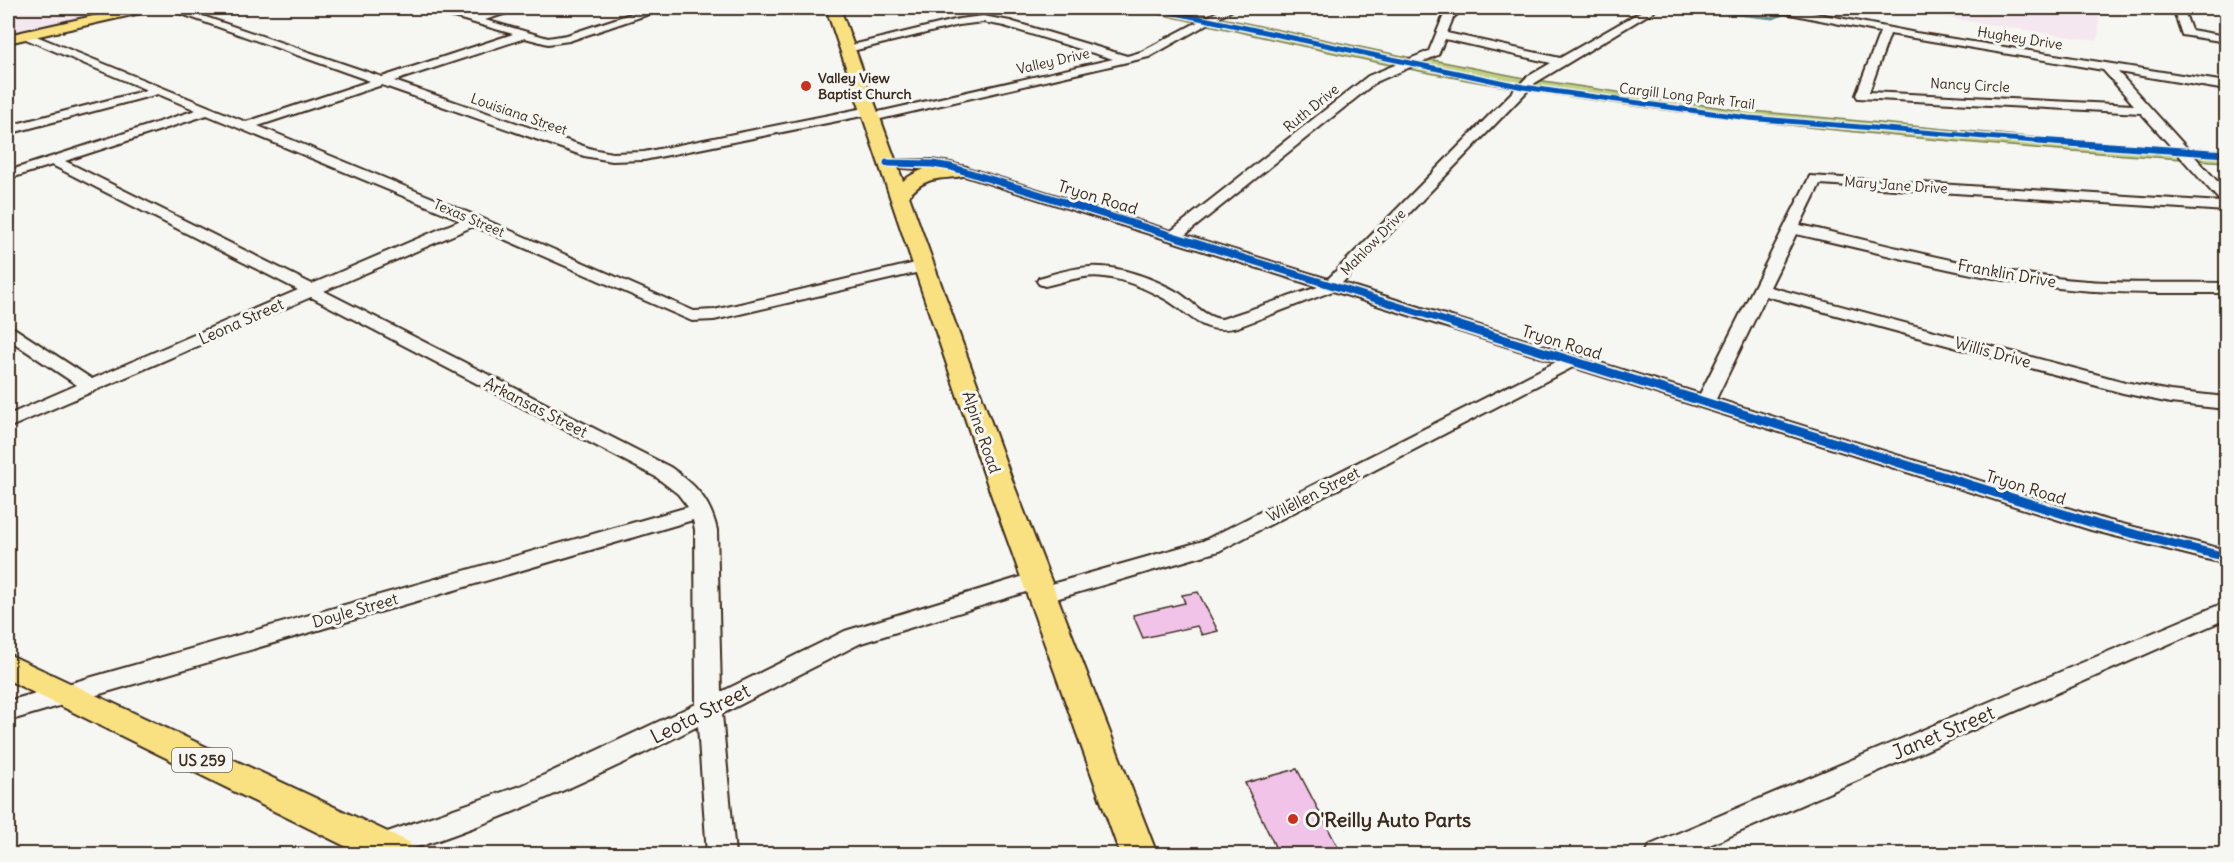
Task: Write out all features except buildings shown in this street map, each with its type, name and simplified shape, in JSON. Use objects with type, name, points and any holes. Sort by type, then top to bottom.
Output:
[{"type":"main road","points":[[8,39],[145,8]]},
{"type":"main road","name":"Alpine Road","points":[[833,8],[999,480],[1139,855]]},
{"type":"main road","points":[[899,196],[907,185],[925,174],[961,171]]},
{"type":"main road","name":"US 259","points":[[8,666],[381,852]]},
{"type":"street","name":"Louisiana Street","points":[[170,8],[502,125],[589,153],[612,158],[644,156],[871,114]]},
{"type":"street","points":[[432,8],[544,41],[560,40],[657,8]]},
{"type":"street","points":[[473,20],[512,8]]},
{"type":"street","name":"Valley Drive","points":[[871,114],[1129,60],[1156,51],[1231,8]]},
{"type":"street","name":"Mahlow Drive","points":[[1045,281],[1088,272],[1106,272],[1172,296],[1202,320],[1219,325],[1232,323],[1312,296],[1331,285],[1523,87],[1654,8]]},
{"type":"street","name":"Hughey Drive","points":[[1775,8],[1809,10],[1886,30],[2226,86]]},
{"type":"street","points":[[2178,8],[2186,33],[2226,39]]},
{"type":"street","name":"Ruth Drive","points":[[1174,236],[1372,79],[1434,53],[1450,10]]},
{"type":"street","points":[[848,49],[959,22],[987,19],[1129,60]]},
{"type":"street","name":"Nancy Circle","points":[[1886,30],[1862,95],[2145,109]]},
{"type":"street","name":"Texas Street","points":[[25,35],[474,219],[696,317],[714,315],[924,266]]},
{"type":"street","points":[[246,126],[522,35]]},
{"type":"street","points":[[1442,35],[1561,62]]},
{"type":"street","points":[[2108,68],[2226,199]]},
{"type":"street","points":[[8,130],[160,90]]},
{"type":"street","points":[[8,175],[208,110]]},
{"type":"street","name":"Arkansas Street","points":[[52,160],[663,472],[692,495],[702,510]]},
{"type":"street","name":"Tryon Road","points":[[888,163],[938,164],[2099,525],[2226,557]]},
{"type":"street","name":"Mary Jane Drive","points":[[1705,403],[1815,179],[2226,207]]},
{"type":"street","name":"Leona Street","points":[[8,422],[474,219]]},
{"type":"street","name":"Franklin Drive","points":[[1791,228],[1991,272],[2056,283],[2094,286],[2226,288]]},
{"type":"street","name":"Willis Drive","points":[[1761,290],[2123,387],[2170,397],[2226,403]]},
{"type":"street","points":[[8,332],[91,386]]},
{"type":"street","name":"Wilellen Street","points":[[1040,587],[1160,562],[1210,546],[1571,361]]},
{"type":"street","points":[[702,510],[706,530],[709,710],[722,855]]},
{"type":"street","name":"Doyle Street","points":[[8,711],[702,510]]},
{"type":"street","name":"Leota Street","points":[[381,852],[533,793],[709,710],[853,637],[1040,587]]},
{"type":"street","name":"Janet Street","points":[[1660,855],[2226,610]]},
{"type":"shaded area","points":[[8,8],[124,8],[8,34]]},
{"type":"shaded area","points":[[1884,8],[2099,8],[2098,41],[1891,9]]},
{"type":"green space","points":[[1131,8],[1175,8],[1412,58],[1524,78],[1730,109],[2041,138],[2226,150],[2226,162],[1868,133],[1602,101],[1513,88],[1417,70]]},
{"type":"waterway","points":[[1517,9],[1557,8]]},
{"type":"waterway","points":[[1682,8],[1773,18],[1785,13]]},
{"type":"cycle path","name":"Cargill Long Park Trail","points":[[1152,8],[1523,87],[1748,118],[1948,135],[2226,154]]},
{"type":"cycle path","points":[[887,163],[932,164],[951,167],[2099,525],[2226,557]]},
{"type":"place","name":"Valley View Baptist Church","points":[[806,86]]},
{"type":"place","name":"O'Reilly Auto Parts","points":[[1293,819]]}]
